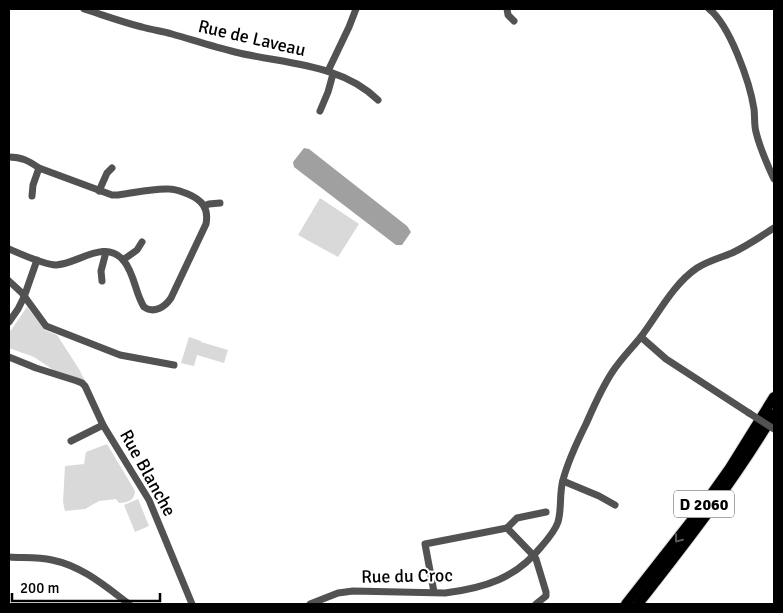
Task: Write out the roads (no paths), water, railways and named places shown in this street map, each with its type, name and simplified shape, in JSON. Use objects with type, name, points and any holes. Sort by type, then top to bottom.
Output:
[{"type":"highway","name":"D 2060","points":[[626,604],[703,506],[730,468],[774,397]]},
{"type":"highway","name":"D 2060","points":[[638,604],[713,506],[774,414]]},
{"type":"street","name":"Rue de Laveau","points":[[84,9],[208,46],[330,72],[351,80],[378,100]]},
{"type":"street","points":[[320,111],[328,92],[330,72],[356,9]]},
{"type":"street","points":[[507,9],[508,15],[514,21]]},
{"type":"street","points":[[711,9],[729,36],[740,60],[752,102],[755,130],[774,179]]},
{"type":"street","points":[[9,157],[26,159],[39,168],[112,195],[172,189],[197,198],[204,206],[207,215],[206,224],[171,298],[164,306],[152,311],[144,307],[132,276],[123,260],[115,254],[106,252],[91,253],[56,265],[9,249]]},
{"type":"street","points":[[32,196],[33,185],[39,168]]},
{"type":"street","points":[[99,191],[112,168]]},
{"type":"street","points":[[204,206],[220,203]]},
{"type":"street","name":"Rue du Croc","points":[[310,604],[338,593],[353,591],[457,591],[490,584],[515,572],[534,556],[557,524],[560,512],[562,481],[574,449],[605,384],[626,353],[641,337],[687,276],[705,264],[748,244],[774,228]]},
{"type":"street","points":[[123,260],[137,250],[142,242]]},
{"type":"street","points":[[102,281],[101,271],[106,252]]},
{"type":"street","points":[[9,322],[24,297],[37,260]]},
{"type":"street","points":[[9,280],[46,326],[120,355],[174,365]]},
{"type":"street","points":[[641,337],[666,359],[774,429]]},
{"type":"street","name":"Rue Blanche","points":[[9,357],[77,381],[85,386],[103,425],[156,514],[192,604]]},
{"type":"street","points":[[71,441],[103,425]]},
{"type":"street","points":[[562,481],[586,490],[615,505]]},
{"type":"street","points":[[434,592],[424,544],[507,528],[517,518],[546,512]]},
{"type":"street","points":[[507,528],[534,556],[546,592],[546,596],[536,604]]},
{"type":"street","points":[[9,557],[54,560],[69,565],[86,573],[129,604]]}]
